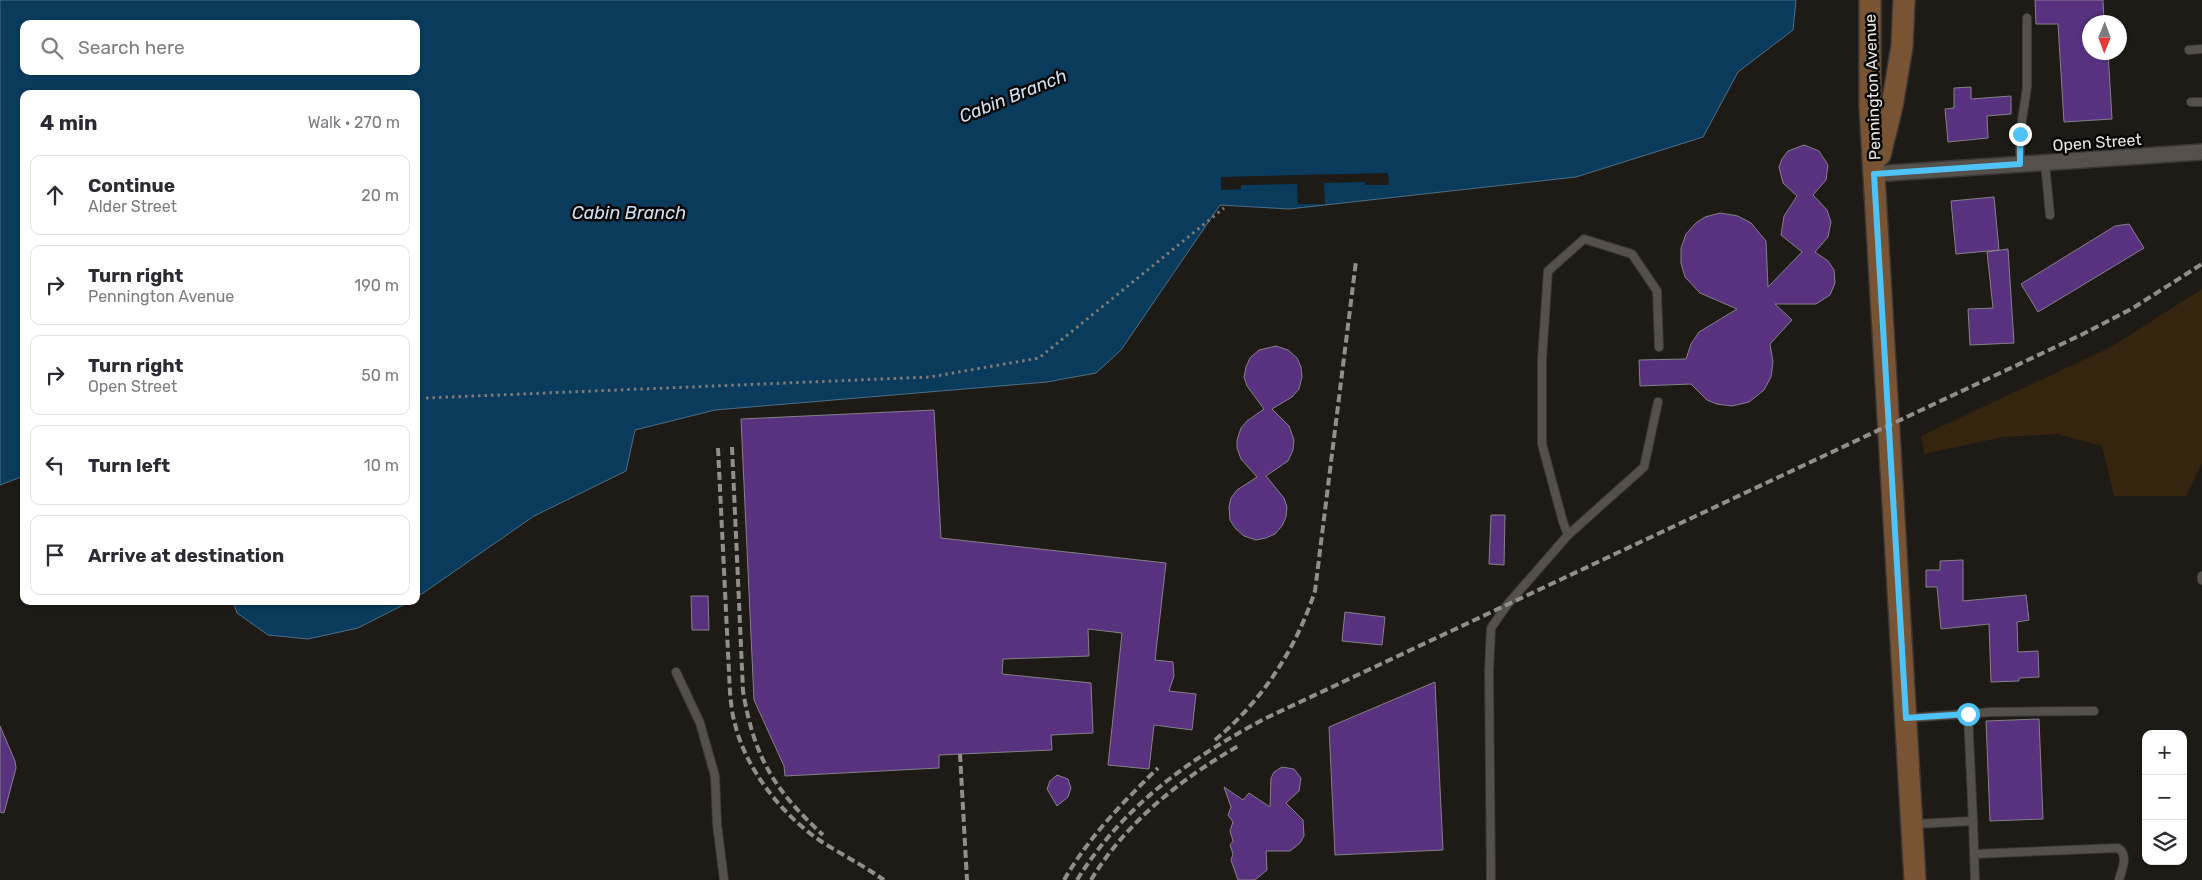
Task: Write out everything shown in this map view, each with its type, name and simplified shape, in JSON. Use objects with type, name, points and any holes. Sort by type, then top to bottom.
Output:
[{"type":"main road","name":"Pennington Avenue","points":[[1870,0],[1870,106],[1915,880]]},
{"type":"main road","name":"Pennington Avenue","points":[[1874,174],[1892,106],[1902,46],[1904,0]]},
{"type":"street","name":"Open Street","points":[[1874,174],[2202,152]]},
{"type":"lane","points":[[2020,164],[2020,134],[2027,87],[2027,18]]},
{"type":"lane","points":[[2189,50],[2202,49]]},
{"type":"lane","points":[[2191,102],[2202,102]]},
{"type":"lane","points":[[2045,163],[2050,215]]},
{"type":"lane","points":[[1568,535],[1542,444],[1542,360],[1548,271],[1584,239],[1632,254],[1657,291],[1659,347]]},
{"type":"lane","points":[[1491,880],[1489,671],[1491,628],[1507,605],[1568,535],[1644,467],[1658,402]]},
{"type":"lane","points":[[676,672],[700,723],[715,776],[724,880]]},
{"type":"lane","points":[[1906,718],[1968,714],[2094,711]]},
{"type":"lane","points":[[1968,714],[1975,880]]},
{"type":"lane","points":[[1912,824],[1972,822]]},
{"type":"lane","points":[[1974,854],[2118,848],[2123,851],[2124,856],[2119,880]]},
{"type":"path","points":[[426,398],[930,377],[1039,358],[1224,208]]},
{"type":"shaded area","points":[[2202,289],[2202,463],[2186,496],[2114,496],[2102,446],[2057,434],[2003,437],[1924,454],[1921,436],[2111,347]]},
{"type":"water","name":"Cabin Branch","points":[[0,0],[1796,0],[1793,30],[1738,72],[1703,137],[1576,177],[1289,209],[1220,205],[1121,350],[1096,373],[1047,382],[715,410],[635,430],[626,471],[534,516],[420,595],[420,90],[20,90],[20,478],[0,485]]},
{"type":"water","points":[[234,605],[403,605],[358,628],[308,639],[268,635],[237,613]]},
{"type":"pier","points":[[1388,173],[1389,185],[1365,185],[1365,182],[1324,183],[1325,204],[1298,204],[1297,184],[1241,185],[1241,189],[1221,190],[1221,177]]},
{"type":"building","points":[[2035,0],[2103,0],[2104,15],[2082,15],[2082,60],[2108,60],[2112,119],[2064,122],[2058,24],[2036,24]]},
{"type":"building","points":[[1971,87],[1971,99],[2011,96],[2011,114],[1987,116],[1988,138],[1948,142],[1945,109],[1954,108],[1954,88]]},
{"type":"building","points":[[1804,145],[1819,151],[1828,165],[1826,180],[1813,195],[1827,210],[1831,222],[1828,237],[1815,252],[1828,261],[1834,270],[1835,283],[1830,295],[1816,304],[1775,304],[1792,320],[1770,344],[1773,362],[1771,377],[1764,390],[1749,402],[1732,406],[1717,404],[1707,400],[1691,384],[1640,386],[1639,360],[1686,359],[1691,344],[1699,332],[1737,309],[1700,293],[1685,277],[1681,263],[1681,248],[1686,234],[1696,223],[1705,217],[1720,213],[1738,216],[1751,223],[1766,241],[1768,287],[1802,252],[1781,235],[1784,216],[1797,196],[1783,183],[1779,167],[1788,151]]},
{"type":"building","points":[[1994,197],[1999,250],[1956,254],[1951,201]]},
{"type":"building","points":[[2129,224],[2144,248],[2038,312],[2021,284],[2115,226]]},
{"type":"building","points":[[2008,249],[2014,343],[1970,345],[1968,309],[1993,308],[1987,252]]},
{"type":"building","points":[[1276,346],[1288,350],[1297,358],[1301,367],[1302,377],[1299,389],[1292,397],[1272,409],[1289,426],[1294,440],[1293,450],[1288,461],[1266,476],[1284,498],[1287,507],[1286,517],[1282,526],[1275,534],[1256,540],[1244,536],[1235,528],[1230,520],[1229,507],[1231,498],[1237,490],[1257,477],[1241,459],[1237,448],[1237,440],[1241,428],[1247,421],[1264,409],[1247,386],[1244,377],[1246,367],[1250,358],[1259,350]]},
{"type":"building","points":[[934,410],[941,538],[1166,563],[1155,660],[1173,662],[1174,676],[1169,691],[1196,694],[1192,730],[1154,725],[1149,769],[1108,765],[1122,633],[1088,629],[1089,656],[1003,659],[1002,674],[1091,683],[1093,733],[1051,735],[1052,750],[939,755],[939,768],[785,776],[784,766],[754,700],[741,419]]},
{"type":"building","points":[[1491,515],[1505,515],[1504,565],[1489,564]]},
{"type":"building","points":[[1963,560],[1963,601],[2026,595],[2029,620],[2017,622],[2018,652],[2038,651],[2039,677],[2019,678],[2019,681],[1991,682],[1989,624],[1941,629],[1937,587],[1926,587],[1926,570],[1940,570],[1940,561]]},
{"type":"building","points":[[691,596],[708,596],[709,630],[692,630]]},
{"type":"building","points":[[1345,612],[1385,617],[1382,645],[1342,641]]},
{"type":"building","points":[[1435,682],[1443,850],[1335,855],[1329,727]]},
{"type":"building","points":[[2039,719],[2043,819],[1990,821],[1986,721]]},
{"type":"building","points":[[0,726],[15,761],[16,768],[4,813],[0,812]]},
{"type":"building","points":[[1282,767],[1294,769],[1301,778],[1299,791],[1286,803],[1303,820],[1304,836],[1300,843],[1290,851],[1266,851],[1267,870],[1255,880],[1238,880],[1231,860],[1233,854],[1230,845],[1233,841],[1230,831],[1233,822],[1228,815],[1231,807],[1224,787],[1243,800],[1249,793],[1270,807],[1271,778],[1274,772]]},
{"type":"building","points":[[1057,775],[1068,779],[1071,788],[1068,797],[1057,806],[1047,789],[1050,781]]},
{"type":"railway","points":[[1215,740],[1248,708],[1276,673],[1298,633],[1315,591],[1356,261]]},
{"type":"railway","points":[[1077,880],[1095,853],[1137,807],[1185,767],[1238,733],[1266,718],[2081,335],[2133,308],[2202,264]]},
{"type":"railway","points":[[732,447],[743,691],[748,714],[753,735],[769,771],[791,803],[823,835]]},
{"type":"railway","points":[[718,448],[730,693],[733,716],[740,741],[757,775],[780,805],[794,819],[822,842],[884,880]]},
{"type":"railway","points":[[1091,880],[1105,859],[1138,820],[1197,772],[1240,745]]},
{"type":"railway","points":[[960,754],[967,880]]},
{"type":"railway","points":[[1064,880],[1084,849],[1107,821],[1158,768]]},
{"type":"route","points":[[1968,714],[1906,718],[1874,174],[2020,164],[2020,134]]}]
